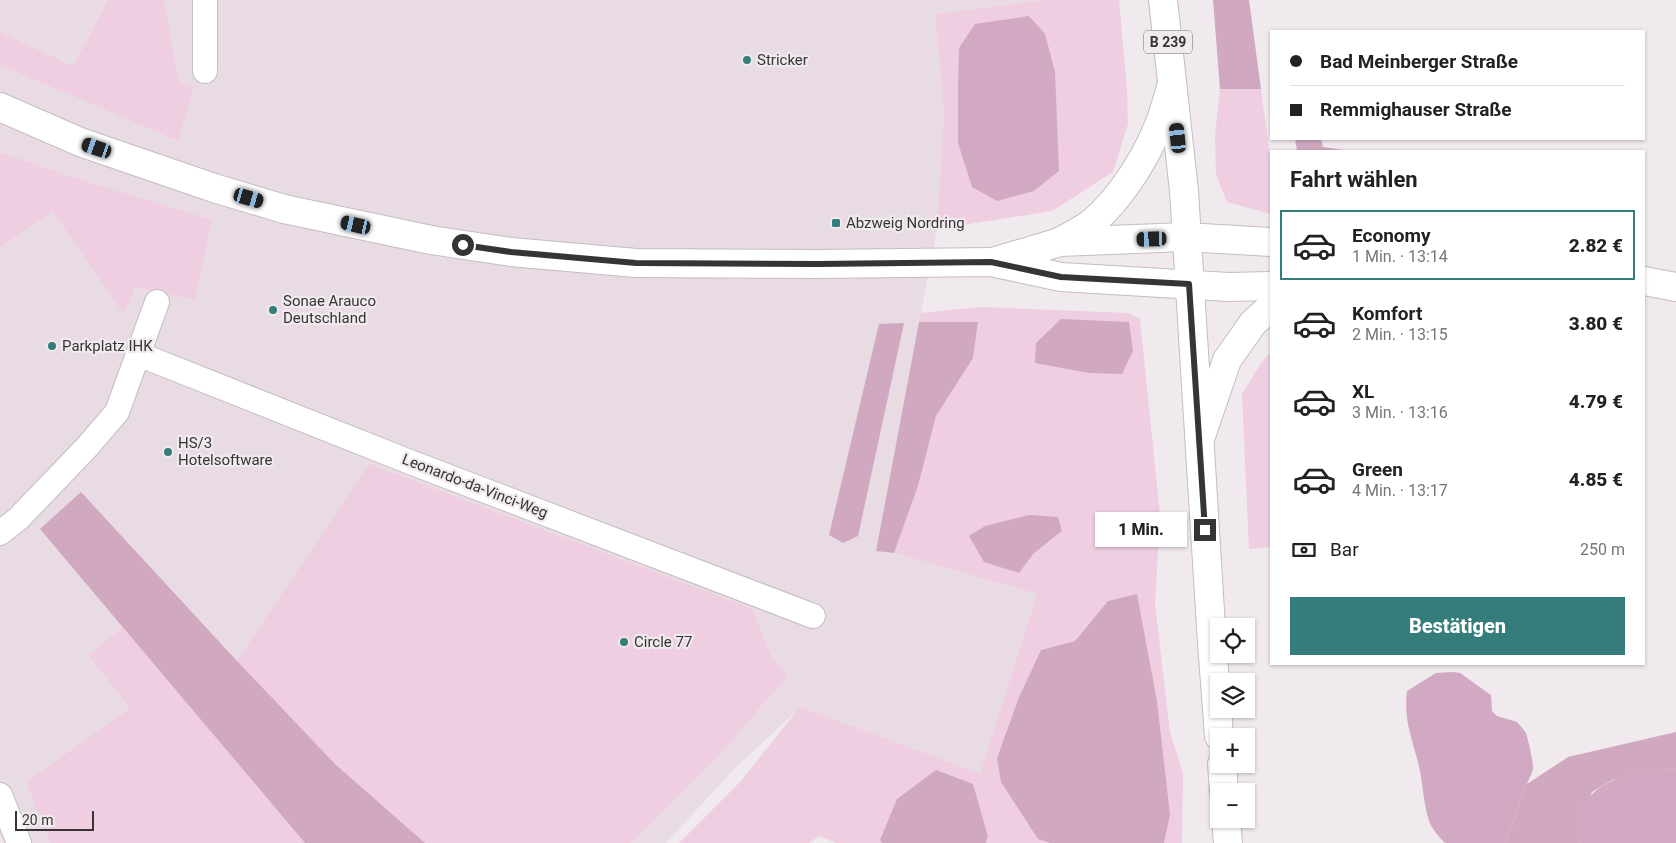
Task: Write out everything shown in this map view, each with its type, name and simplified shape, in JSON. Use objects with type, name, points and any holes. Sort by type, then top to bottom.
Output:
[{"type":"main road","name":"B 239","points":[[1163,0],[1184,191],[1185,237],[1219,728]]},
{"type":"main road","points":[[1060,242],[1093,222],[1123,188],[1139,164],[1156,132],[1172,84]]},
{"type":"main road","points":[[0,107],[80,142],[214,188],[284,208],[431,240],[511,252],[636,263],[818,264],[991,262],[1061,277],[1229,287],[1270,286]]},
{"type":"main road","points":[[991,262],[1060,242],[1185,237],[1270,242]]},
{"type":"main road","points":[[1645,281],[1676,287]]},
{"type":"main road","points":[[1200,439],[1228,360],[1253,324],[1270,308]]},
{"type":"main road","points":[[1227,828],[1228,843]]},
{"type":"street","points":[[205,0],[205,71]]},
{"type":"street","points":[[0,533],[18,519],[87,448],[117,412],[157,302]]},
{"type":"street","name":"Leonardo-da-Vinci-Weg","points":[[138,354],[410,462],[813,616]]},
{"type":"street","points":[[0,795],[19,843]]},
{"type":"shaded area","points":[[0,0],[108,0],[73,66],[0,32]]},
{"type":"shaded area","points":[[108,0],[164,0],[179,82],[194,87],[178,141],[0,65],[0,32],[73,66]]},
{"type":"shaded area","points":[[164,0],[1044,0],[935,14],[944,111],[937,229],[876,550],[894,553],[1037,594],[980,775],[800,708],[735,768],[666,843],[631,843],[720,754],[788,676],[773,659],[766,644],[335,764],[425,843],[305,843],[123,627],[88,655],[130,708],[27,782],[50,843],[4,843],[0,834],[0,247],[53,210],[135,287],[212,221],[0,152],[0,65],[178,141],[179,82]]},
{"type":"shaded area","points":[[1044,0],[1119,0],[1127,89],[1128,124],[1113,172],[1052,211],[937,229],[944,111],[935,14]]},
{"type":"shaded area","points":[[1213,0],[1249,0],[1261,89],[1220,89]]},
{"type":"shaded area","points":[[1029,16],[1045,34],[1055,72],[1059,171],[1034,191],[997,201],[972,187],[958,143],[959,48],[975,24]]},
{"type":"shaded area","points":[[1220,89],[1261,89],[1270,156],[1270,214],[1227,202],[1216,175],[1215,135]]},
{"type":"shaded area","points":[[1295,140],[1321,140],[1323,147],[1343,150],[1297,150]]},
{"type":"shaded area","points":[[0,152],[72,177],[212,220],[195,300],[135,287],[124,314],[53,211],[0,247]]},
{"type":"shaded area","points":[[980,307],[1129,313],[1140,319],[1160,515],[1155,604],[1170,732],[1183,773],[1182,843],[1164,843],[1170,815],[1108,601],[1075,641],[1041,650],[1019,697],[997,758],[1038,838],[1050,843],[986,843],[988,837],[880,840],[882,843],[836,843],[819,836],[809,843],[679,843],[740,782],[800,707],[980,774],[1037,594],[894,553],[918,486],[936,416],[973,358],[978,322],[919,322],[920,313]],"holes":[[[1058,517],[1062,531],[1033,554]]]},
{"type":"shaded area","points":[[1061,319],[1129,322],[1133,351],[1122,374],[1089,373],[1035,363],[1036,343]]},
{"type":"shaded area","points":[[919,322],[978,322],[973,358],[936,416],[918,486],[894,553],[876,551]]},
{"type":"shaded area","points":[[904,323],[858,536],[843,543],[829,535],[879,324]]},
{"type":"shaded area","points":[[1270,353],[1270,547],[1249,549],[1242,394],[1261,363]]},
{"type":"shaded area","points":[[369,464],[752,609],[773,659],[788,676],[720,754],[631,843],[425,843],[335,764],[237,661]]},
{"type":"shaded area","points":[[81,492],[335,764],[425,843],[305,843],[40,529]]},
{"type":"shaded area","points":[[1029,515],[1058,517],[1062,531],[1033,554],[1019,573],[984,562],[969,536],[985,526]]},
{"type":"shaded area","points":[[1137,594],[1157,701],[1170,815],[1164,843],[1050,843],[1038,839],[1001,782],[997,758],[1019,697],[1041,650],[1075,641],[1108,601]]},
{"type":"shaded area","points":[[123,627],[305,843],[50,843],[26,782],[130,708],[88,655]]},
{"type":"shaded area","points":[[1436,673],[1460,673],[1491,695],[1492,711],[1497,716],[1517,722],[1526,733],[1533,770],[1520,800],[1506,843],[1445,843],[1429,821],[1420,771],[1406,713],[1407,691]]},
{"type":"shaded area","points":[[1676,732],[1676,768],[1612,780],[1592,792],[1578,830],[1580,843],[1506,843],[1527,784],[1568,757]]},
{"type":"shaded area","points":[[1676,768],[1676,843],[1580,843],[1577,828],[1578,816],[1593,793],[1603,785],[1638,773]]},
{"type":"shaded area","points":[[936,770],[973,784],[988,837],[986,843],[882,843],[880,840],[897,799]]},
{"type":"place","name":"Stricker","points":[[747,60]]},
{"type":"place","name":"Abzweig Nordring","points":[[836,223]]},
{"type":"place","name":"Sonae Arauco Deutschland","points":[[273,310]]},
{"type":"place","name":"Parkplatz IHK","points":[[52,346]]},
{"type":"place","name":"HS/3 Hotelsoftware","points":[[168,452]]},
{"type":"place","name":"Circle 77","points":[[624,642]]},
{"type":"route","points":[[463,245],[511,252],[636,263],[818,264],[991,262],[1061,277],[1189,284],[1205,530]]}]
